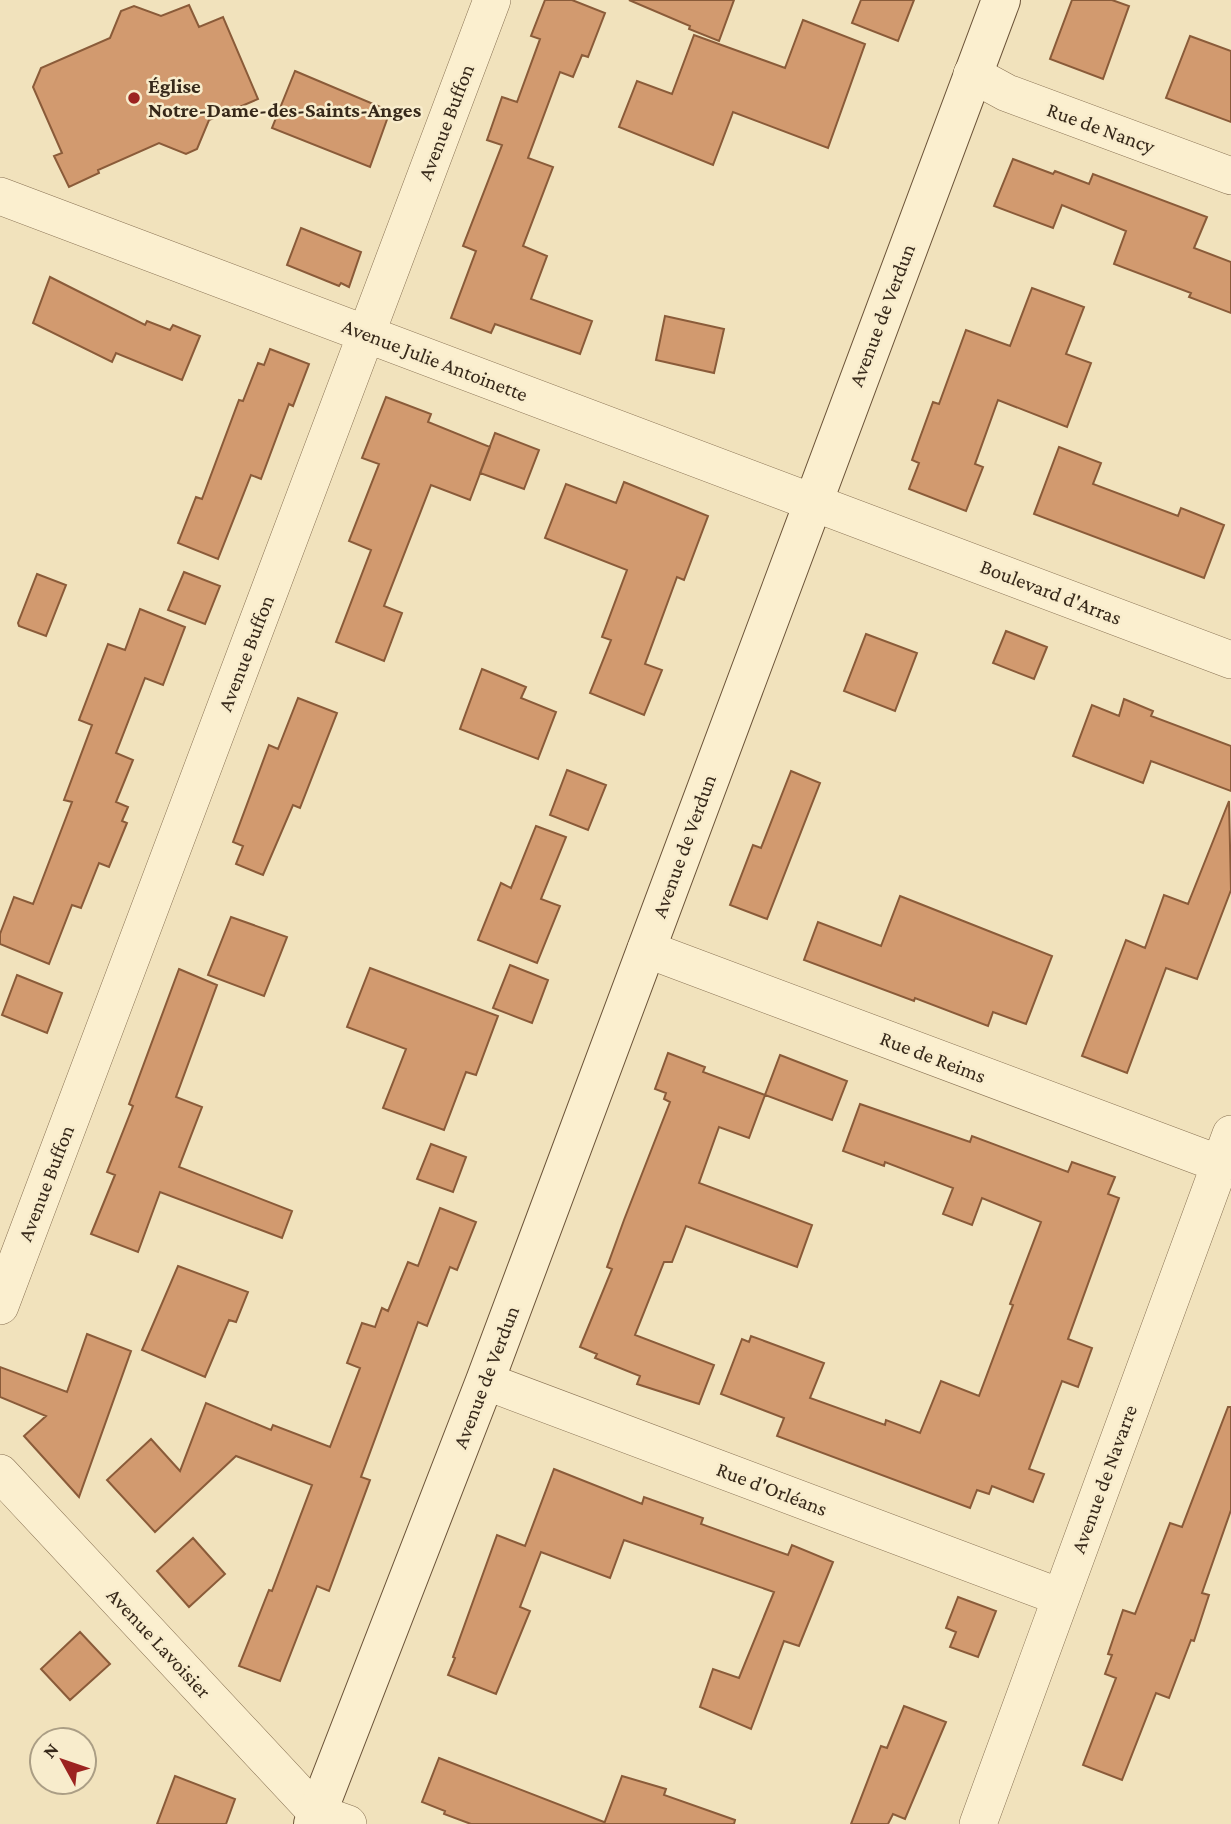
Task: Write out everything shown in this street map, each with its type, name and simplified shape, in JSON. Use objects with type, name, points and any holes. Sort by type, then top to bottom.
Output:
[{"type":"street","name":"Avenue Buffon","points":[[0,1306],[492,0]]},
{"type":"street","name":"Avenue de Verdun","points":[[326,1820],[364,1691],[485,1381],[1000,0]]},
{"type":"street","name":"Rue de Nancy","points":[[972,75],[1007,93],[1231,176]]},
{"type":"street","name":"Avenue Julie Antoinette","points":[[0,196],[871,524]]},
{"type":"street","name":"Boulevard d'Arras","points":[[871,524],[1231,660]]},
{"type":"street","name":"Rue de Reims","points":[[646,949],[1225,1149]]},
{"type":"street","name":"Avenue de Navarre","points":[[978,1824],[1225,1149]]},
{"type":"street","name":"Rue d'Orléans","points":[[485,1381],[1060,1597]]},
{"type":"street","name":"Avenue Lavoisier","points":[[0,1473],[326,1820]]},
{"type":"building","points":[[545,0],[572,0],[605,13],[588,57],[582,55],[573,77],[560,72],[528,158],[553,167],[523,246],[547,256],[531,299],[592,321],[580,354],[495,324],[491,333],[451,318],[476,251],[463,246],[502,145],[487,140],[502,97],[517,102],[540,39],[531,36]]},
{"type":"building","points":[[629,0],[734,0],[719,41]]},
{"type":"building","points":[[861,0],[914,0],[898,41],[852,23]]},
{"type":"building","points":[[1072,0],[1112,0],[1129,6],[1103,79],[1050,59]]},
{"type":"building","name":"Église Notre-Dame-des-Saints-Anges","points":[[189,5],[199,27],[223,17],[258,99],[209,120],[197,149],[186,154],[159,143],[98,170],[99,173],[69,187],[54,156],[62,153],[33,87],[41,68],[110,38],[121,11],[134,6],[161,16]]},
{"type":"building","points":[[803,20],[865,44],[828,148],[733,112],[713,165],[619,127],[637,81],[672,94],[694,35],[785,68]]},
{"type":"building","points":[[1190,36],[1231,51],[1231,122],[1166,98]]},
{"type":"building","points":[[295,71],[390,111],[370,167],[272,128]]},
{"type":"building","points":[[1013,159],[1089,184],[1093,174],[1207,217],[1194,248],[1231,262],[1231,313],[1189,297],[1191,293],[1114,264],[1126,231],[1062,205],[1053,228],[994,206]]},
{"type":"building","points":[[301,228],[361,252],[349,287],[341,283],[339,286],[287,265]]},
{"type":"building","points":[[50,277],[145,325],[147,321],[170,330],[173,325],[200,336],[182,380],[116,353],[112,362],[33,323]]},
{"type":"building","points":[[1032,288],[1084,307],[1066,354],[1091,363],[1067,427],[998,400],[975,464],[983,467],[966,511],[909,489],[919,463],[912,460],[918,443],[933,402],[939,404],[966,330],[1010,346]]},
{"type":"building","points":[[665,316],[724,329],[714,373],[656,360]]},
{"type":"building","points":[[270,349],[309,364],[293,406],[289,404],[261,479],[251,475],[218,559],[178,543],[196,497],[202,499],[239,400],[243,401],[258,363],[264,365]]},
{"type":"building","points":[[386,397],[431,414],[428,422],[490,447],[470,500],[431,485],[384,606],[402,613],[384,661],[336,642],[371,550],[349,541],[379,464],[362,458]]},
{"type":"building","points":[[495,433],[539,450],[524,489],[480,473]]},
{"type":"building","points":[[1059,447],[1101,463],[1093,484],[1178,516],[1181,508],[1224,525],[1204,578],[1034,514]]},
{"type":"building","points":[[624,482],[708,516],[684,580],[677,577],[645,664],[662,670],[644,715],[590,693],[611,640],[602,637],[627,570],[545,538],[566,484],[616,503]]},
{"type":"building","points":[[184,572],[220,586],[205,624],[168,610]]},
{"type":"building","points":[[37,574],[66,585],[46,636],[19,626],[18,623]]},
{"type":"building","points":[[140,609],[185,627],[163,685],[145,678],[116,753],[133,760],[116,802],[128,807],[122,821],[127,823],[109,867],[99,863],[81,908],[72,905],[49,964],[0,944],[0,934],[14,897],[33,904],[72,802],[64,800],[92,725],[79,720],[108,644],[125,650]]},
{"type":"building","points":[[1006,631],[1047,647],[1034,679],[993,663]]},
{"type":"building","points":[[866,634],[917,653],[895,711],[844,691]]},
{"type":"building","points":[[482,669],[526,687],[521,698],[556,712],[538,759],[460,729]]},
{"type":"building","points":[[298,698],[337,713],[300,808],[293,805],[263,875],[236,864],[243,846],[233,842],[269,745],[278,749]]},
{"type":"building","points":[[1124,699],[1153,711],[1151,716],[1231,746],[1231,791],[1151,761],[1143,783],[1073,756],[1092,705],[1119,716]]},
{"type":"building","points":[[567,770],[606,785],[588,830],[550,815]]},
{"type":"building","points":[[791,771],[820,783],[767,919],[730,905],[753,845],[761,848]]},
{"type":"building","points":[[1229,801],[1231,890],[1197,979],[1166,968],[1127,1073],[1082,1056],[1126,940],[1145,948],[1164,895],[1188,904]]},
{"type":"building","points":[[536,826],[566,837],[541,899],[560,906],[537,963],[478,940],[501,883],[511,888]]},
{"type":"building","points":[[900,896],[1052,956],[1026,1024],[993,1012],[988,1026],[804,960],[818,922],[881,946]]},
{"type":"building","points":[[231,917],[287,937],[264,996],[208,975]]},
{"type":"building","points":[[510,965],[548,980],[532,1023],[493,1008]]},
{"type":"building","points":[[370,968],[498,1016],[476,1075],[466,1072],[444,1130],[383,1108],[406,1049],[347,1027]]},
{"type":"building","points":[[179,969],[217,985],[176,1097],[202,1107],[179,1167],[292,1211],[282,1238],[160,1192],[138,1252],[91,1234],[115,1175],[107,1172],[133,1106],[129,1104]]},
{"type":"building","points":[[17,975],[62,993],[47,1033],[2,1015]]},
{"type":"building","points":[[668,1053],[705,1067],[703,1072],[765,1095],[749,1138],[719,1127],[699,1183],[812,1225],[797,1267],[686,1226],[672,1262],[664,1262],[635,1335],[714,1365],[699,1404],[637,1384],[640,1376],[595,1358],[597,1354],[580,1347],[612,1269],[607,1267],[670,1102],[664,1099],[666,1093],[655,1089]]},
{"type":"building","points":[[780,1055],[847,1081],[832,1120],[765,1095]]},
{"type":"building","points":[[860,1104],[970,1142],[972,1136],[1068,1172],[1072,1162],[1115,1177],[1108,1194],[1119,1198],[1068,1339],[1092,1348],[1078,1387],[1062,1381],[1029,1469],[1044,1474],[1033,1502],[992,1486],[989,1494],[977,1490],[970,1508],[777,1436],[784,1418],[721,1394],[742,1339],[749,1342],[751,1336],[824,1363],[810,1398],[885,1425],[886,1420],[920,1433],[941,1381],[979,1396],[1041,1222],[982,1198],[972,1225],[943,1214],[953,1188],[885,1162],[884,1166],[843,1151]]},
{"type":"building","points":[[431,1144],[466,1157],[453,1192],[417,1179]]},
{"type":"building","points":[[440,1208],[476,1222],[457,1270],[450,1267],[427,1326],[418,1322],[361,1477],[370,1480],[329,1591],[317,1586],[280,1681],[239,1666],[269,1590],[272,1591],[312,1485],[236,1456],[155,1532],[107,1480],[151,1439],[180,1471],[206,1403],[271,1430],[273,1425],[330,1447],[360,1368],[347,1363],[362,1323],[375,1327],[382,1308],[388,1311],[408,1262],[418,1266]]},
{"type":"building","points":[[178,1266],[248,1292],[236,1322],[229,1320],[205,1377],[142,1350]]},
{"type":"building","points":[[87,1334],[131,1351],[79,1497],[24,1436],[46,1416],[0,1397],[0,1367],[67,1392]]},
{"type":"building","points":[[1228,1407],[1231,1407],[1231,1510],[1202,1593],[1209,1595],[1194,1641],[1191,1640],[1169,1698],[1156,1693],[1122,1780],[1083,1765],[1116,1678],[1105,1674],[1112,1655],[1108,1654],[1123,1610],[1135,1614],[1170,1523],[1182,1527]]},
{"type":"building","points":[[554,1469],[642,1504],[644,1497],[703,1518],[701,1524],[788,1555],[792,1545],[833,1562],[799,1646],[784,1641],[751,1729],[700,1707],[713,1669],[739,1678],[774,1592],[624,1540],[610,1578],[541,1552],[520,1607],[530,1611],[496,1694],[448,1675],[497,1535],[525,1546]]},
{"type":"building","points":[[193,1538],[225,1574],[189,1607],[157,1571]]},
{"type":"building","points":[[958,1597],[996,1611],[978,1657],[950,1647],[956,1632],[946,1628]]},
{"type":"building","points":[[80,1632],[110,1664],[70,1700],[41,1669]]},
{"type":"building","points":[[904,1706],[946,1722],[905,1819],[893,1814],[888,1824],[851,1824],[881,1746],[887,1748]]},
{"type":"building","points":[[439,1758],[604,1824],[471,1824],[444,1814],[445,1811],[422,1802]]},
{"type":"building","points":[[175,1776],[235,1799],[226,1824],[157,1824]]},
{"type":"building","points":[[622,1776],[666,1789],[664,1795],[735,1820],[734,1824],[604,1824]]},
{"type":"place","name":"Église Notre-Dame-des-Saints-Anges","points":[[134,98]]}]
